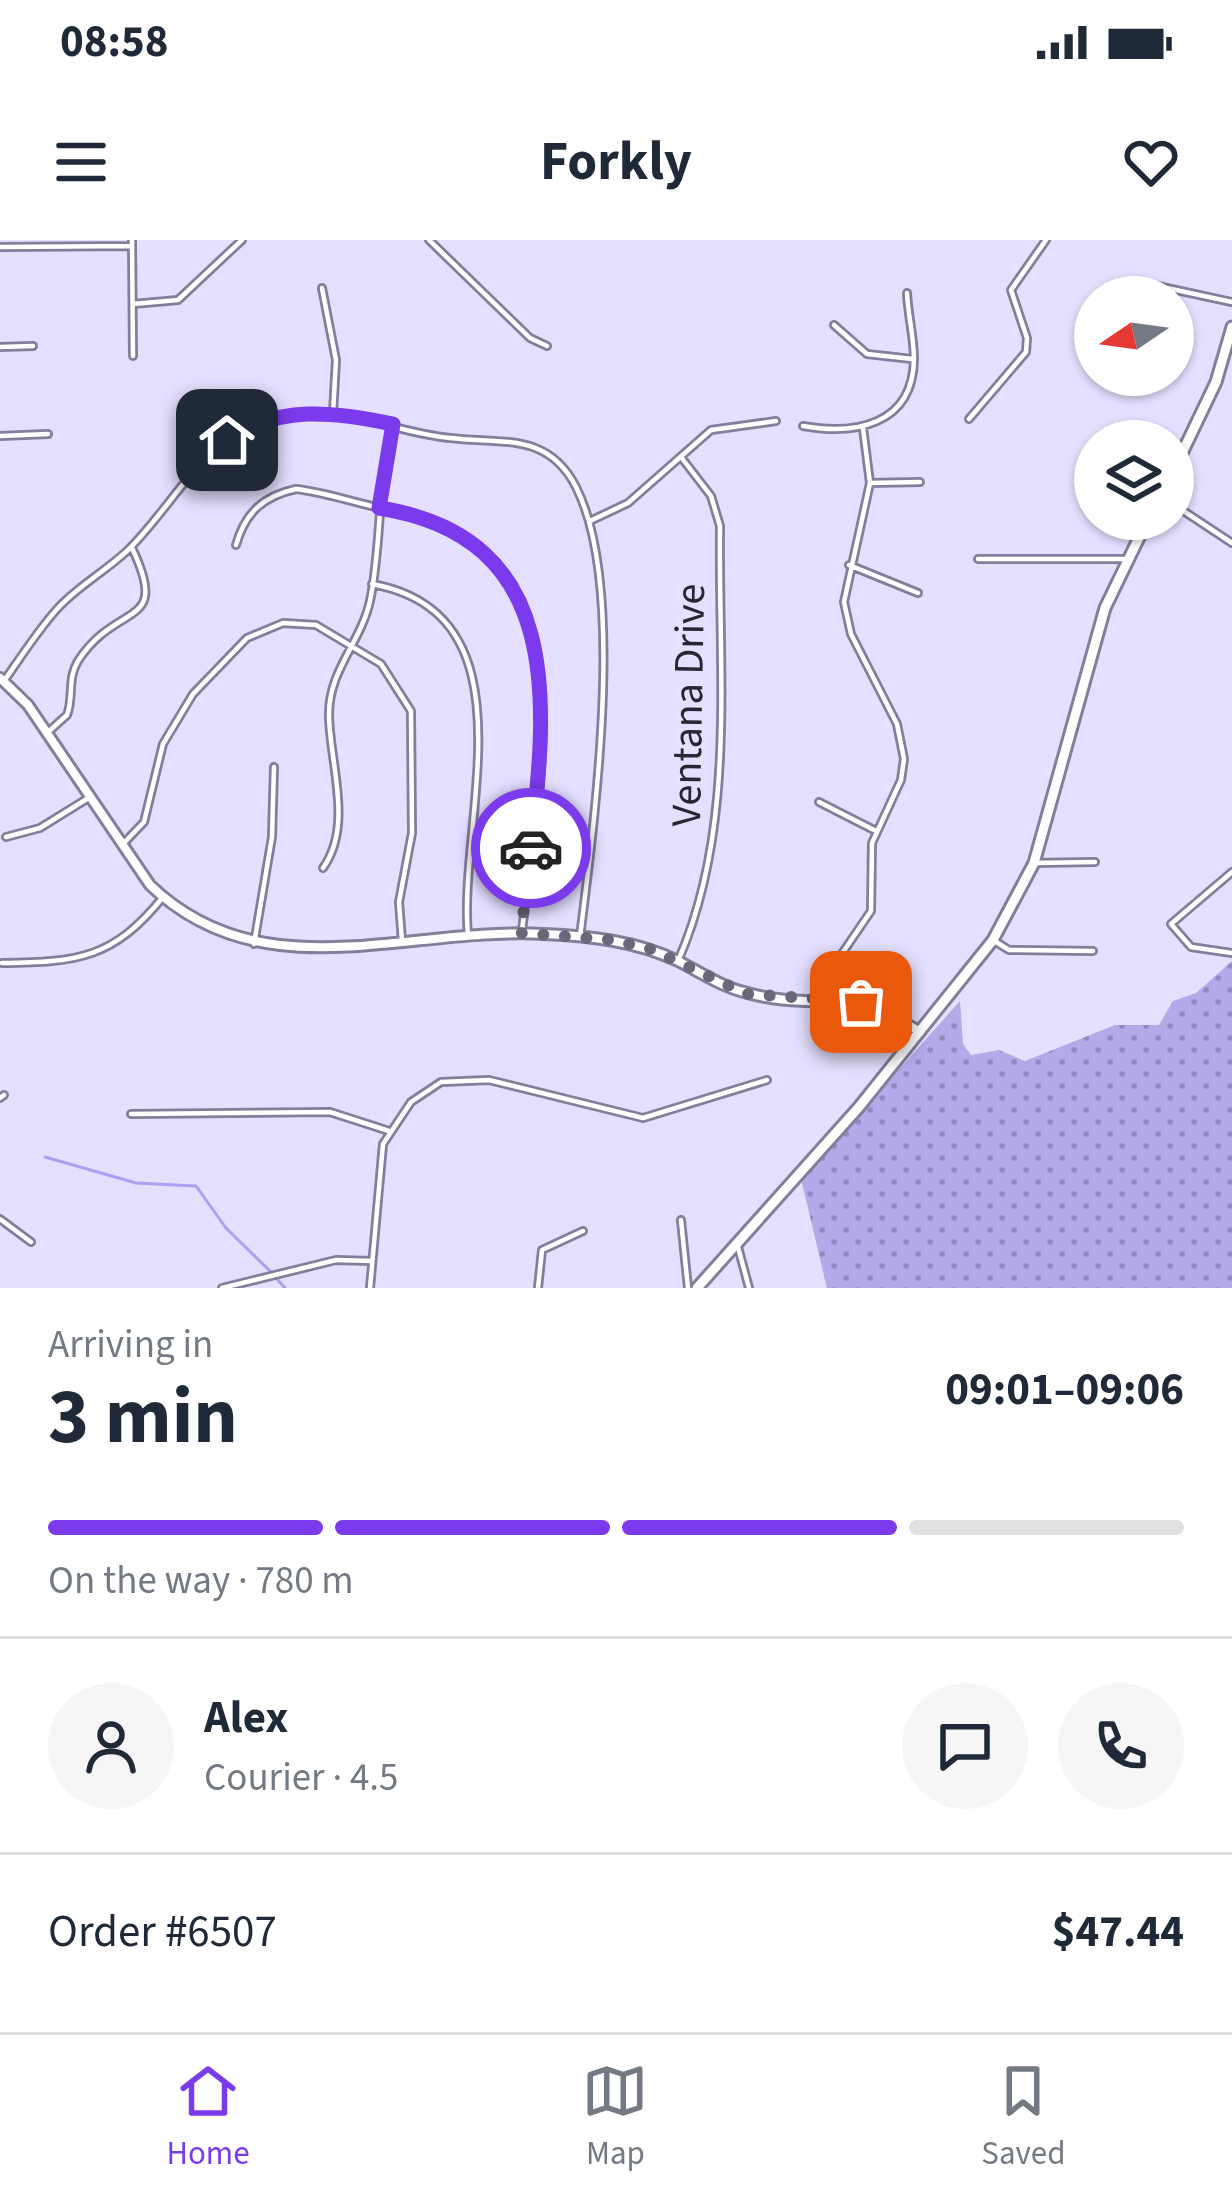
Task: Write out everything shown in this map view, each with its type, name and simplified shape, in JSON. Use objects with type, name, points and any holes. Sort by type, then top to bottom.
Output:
[{"type":"main road","points":[[1194,428],[1229,355],[1232,327]]},
{"type":"main road","points":[[693,1288],[921,1033],[994,940],[1034,863],[1105,608],[1137,540]]},
{"type":"street","points":[[133,304],[178,301],[242,240]]},
{"type":"street","points":[[429,240],[530,338],[547,346]]},
{"type":"street","points":[[969,419],[1025,352],[1027,338],[1011,290],[1046,240]]},
{"type":"street","points":[[0,247],[133,243],[134,356]]},
{"type":"street","points":[[322,288],[336,359],[333,413]]},
{"type":"street","points":[[803,426],[840,432],[863,428],[883,419],[904,396],[914,359],[907,293]]},
{"type":"street","points":[[1194,294],[1232,302]]},
{"type":"street","points":[[834,325],[867,354],[914,359]]},
{"type":"street","points":[[0,347],[33,346]]},
{"type":"street","points":[[580,937],[598,759],[602,605],[590,521],[568,473],[538,447],[513,439],[441,437],[333,413],[273,417],[215,447],[132,546],[56,610],[2,680],[47,733],[163,897],[204,926],[254,944],[307,951],[468,934],[580,937],[650,949],[747,994],[835,998],[872,1006],[921,1033]]},
{"type":"street","points":[[590,521],[628,503],[711,430],[776,421]]},
{"type":"street","points":[[323,868],[333,853],[338,779],[331,688],[366,613],[393,424]]},
{"type":"street","points":[[835,998],[839,958],[872,910],[876,831],[901,780],[904,759],[897,724],[847,619],[849,565],[870,484],[863,428]]},
{"type":"street","points":[[0,436],[48,434]]},
{"type":"street","name":"Ventana Drive","points":[[678,961],[703,897],[715,837],[720,526],[711,496],[681,457]]},
{"type":"street","points":[[870,484],[920,482]]},
{"type":"street","points":[[236,545],[252,511],[275,494],[310,490],[430,519],[472,543],[511,585],[532,631],[542,727],[521,933]]},
{"type":"street","points":[[1194,518],[1232,543]]},
{"type":"street","points":[[47,733],[67,716],[70,677],[99,631],[144,604],[150,584],[132,546]]},
{"type":"street","points":[[978,559],[1127,559]]},
{"type":"street","points":[[849,565],[917,593]]},
{"type":"street","points":[[372,584],[407,594],[441,617],[469,665],[480,735],[467,885],[468,934]]},
{"type":"street","points":[[122,845],[144,822],[163,744],[183,706],[247,638],[277,625],[303,623],[351,642],[393,675],[411,711],[412,833],[399,902],[402,941]]},
{"type":"street","points":[[254,944],[272,837],[274,767]]},
{"type":"street","points":[[6,837],[40,827],[90,797]]},
{"type":"street","points":[[819,802],[876,831]]},
{"type":"street","points":[[1034,863],[1095,862]]},
{"type":"street","points":[[1232,872],[1171,924],[1191,947],[1232,953]]},
{"type":"street","points":[[2,964],[64,963],[93,956],[131,932],[163,897]]},
{"type":"street","points":[[994,940],[1010,950],[1093,951]]},
{"type":"street","points":[[370,1288],[388,1131],[411,1102],[441,1082],[459,1078],[643,1118],[767,1080]]},
{"type":"street","points":[[131,1114],[330,1112],[388,1131]]},
{"type":"street","points":[[0,1219],[32,1242]]},
{"type":"street","points":[[681,1220],[693,1288]]},
{"type":"street","points":[[538,1288],[542,1250],[583,1231]]},
{"type":"street","points":[[737,1244],[748,1288]]},
{"type":"street","points":[[222,1288],[336,1260],[372,1261]]},
{"type":"shaded area","points":[[1232,961],[1232,1288],[827,1288],[801,1179],[960,1001],[963,1044],[971,1055],[999,1050],[1025,1061],[1115,1025],[1159,1025],[1173,1001],[1196,993]]},
{"type":"waterway","points":[[45,1157],[136,1183],[196,1186],[226,1228],[270,1271]]},
{"type":"waterway","points":[[277,1279],[285,1288]]},
{"type":"way so far","points":[[531,848],[521,933],[613,940],[650,949],[747,994],[861,1002]]},
{"type":"route","points":[[227,440],[243,429],[289,414],[320,412],[393,424],[379,508],[430,519],[472,543],[511,585],[532,631],[542,727],[531,848]]}]
